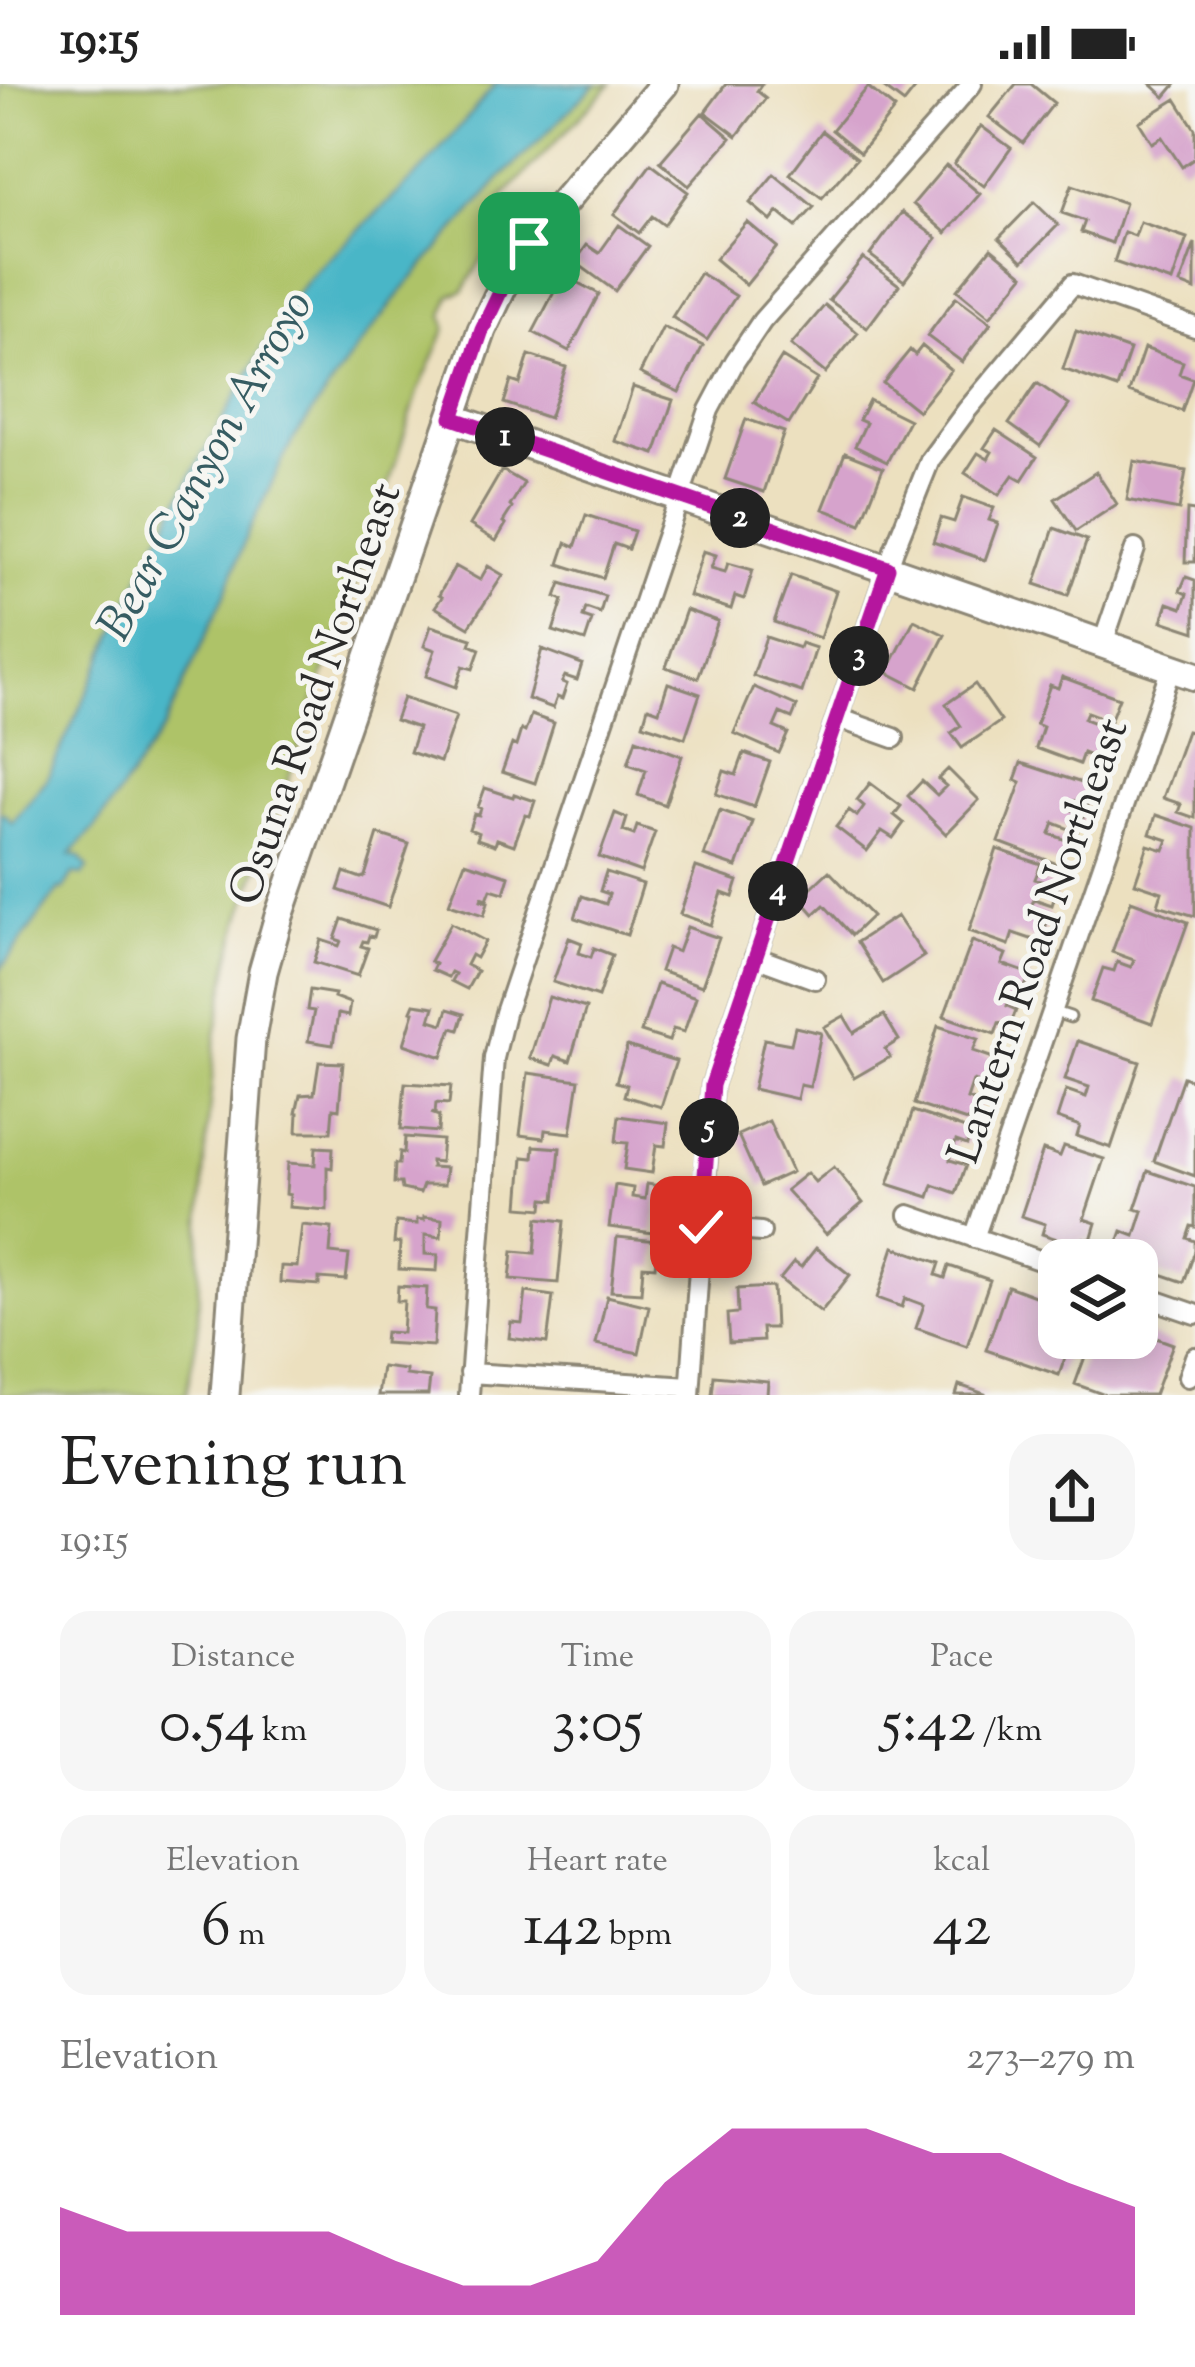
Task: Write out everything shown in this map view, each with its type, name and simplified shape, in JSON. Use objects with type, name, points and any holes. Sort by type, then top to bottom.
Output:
[{"type":"street","name":"Osuna Road Northeast","points":[[225,1395],[247,1079],[263,972],[279,916],[482,330],[529,243],[664,84]]},
{"type":"street","points":[[469,1395],[494,1058],[512,990],[709,410],[762,321],[972,84]]},
{"type":"street","points":[[470,1373],[690,1391],[712,1085],[912,498],[930,460],[1073,284],[1195,327]]},
{"type":"street","points":[[452,418],[1183,672]]},
{"type":"street","points":[[1103,643],[1135,549]]},
{"type":"street","name":"Lantern Road Northeast","points":[[974,1238],[1061,1014],[1183,672]]},
{"type":"street","points":[[838,718],[894,738]]},
{"type":"street","points":[[755,957],[815,979]]},
{"type":"street","points":[[909,1215],[1038,1260]]},
{"type":"street","points":[[701,1227],[761,1232]]},
{"type":"street","points":[[1158,1301],[1195,1314]]},
{"type":"street","points":[[1188,1377],[1195,1357]]},
{"type":"green space","points":[[0,84],[611,84],[500,200],[510,210],[464,290],[451,295],[443,315],[446,328],[418,392],[240,920],[216,1036],[199,1252],[198,1331],[186,1395],[0,1395]]},
{"type":"water","name":"Bear Canyon Arroyo","points":[[496,84],[596,84],[500,179],[406,286],[291,443],[164,728],[95,828],[70,855],[80,857],[88,868],[83,875],[73,874],[63,890],[59,889],[0,970],[0,813],[12,823],[47,779],[152,552],[289,303],[422,170]]},
{"type":"building","points":[[726,84],[762,84],[757,91],[766,98],[737,136],[705,112]]},
{"type":"building","points":[[879,84],[919,84],[904,103]]},
{"type":"building","points":[[1016,84],[1031,84],[1054,103],[1023,143],[989,117]]},
{"type":"building","points":[[1151,84],[1176,84],[1165,97]]},
{"type":"building","points":[[868,87],[895,109],[860,153],[832,130]]},
{"type":"building","points":[[1176,99],[1195,129],[1195,158],[1182,167],[1162,137],[1152,143],[1139,122]]},
{"type":"building","points":[[702,113],[731,138],[689,186],[660,162]]},
{"type":"building","points":[[981,126],[1011,148],[984,186],[954,164]]},
{"type":"building","points":[[822,131],[857,158],[822,198],[790,174]]},
{"type":"building","points":[[651,164],[688,192],[664,225],[652,216],[639,233],[614,214]]},
{"type":"building","points":[[946,165],[980,194],[946,233],[913,204]]},
{"type":"building","points":[[774,174],[814,207],[796,227],[778,212],[771,221],[750,203]]},
{"type":"building","points":[[1072,185],[1125,203],[1112,243],[1081,232],[1085,221],[1062,213]]},
{"type":"building","points":[[1034,202],[1058,225],[1023,261],[999,238]]},
{"type":"building","points":[[902,212],[937,238],[904,281],[870,255]]},
{"type":"building","points":[[747,222],[777,247],[746,285],[715,259]]},
{"type":"building","points":[[1140,222],[1187,238],[1172,282],[1114,262],[1124,232],[1135,236]]},
{"type":"building","points":[[619,225],[648,246],[615,291],[575,262],[587,245],[599,253]]},
{"type":"building","points":[[1195,243],[1195,290],[1180,284]]},
{"type":"building","points":[[991,248],[1024,275],[990,317],[957,290]]},
{"type":"building","points":[[863,258],[899,285],[867,328],[829,300]]},
{"type":"building","points":[[700,273],[736,296],[707,340],[672,317]]},
{"type":"building","points":[[563,275],[599,294],[569,351],[533,332]]},
{"type":"building","points":[[956,297],[991,323],[962,362],[927,336]]},
{"type":"building","points":[[825,305],[858,333],[825,373],[791,345]]},
{"type":"building","points":[[663,327],[703,346],[679,392],[640,373]]},
{"type":"building","points":[[1076,331],[1130,350],[1117,388],[1063,369]]},
{"type":"building","points":[[922,346],[951,370],[918,411],[883,383],[910,350],[915,355]]},
{"type":"building","points":[[1144,348],[1183,362],[1179,374],[1193,379],[1182,411],[1129,392]]},
{"type":"building","points":[[529,355],[566,367],[549,418],[504,403],[511,381],[520,384]]},
{"type":"building","points":[[782,357],[817,379],[789,424],[754,402]]},
{"type":"building","points":[[1037,383],[1069,405],[1040,446],[1009,424]]},
{"type":"building","points":[[633,387],[673,400],[655,454],[615,441]]},
{"type":"building","points":[[869,400],[909,420],[887,462],[855,446],[866,423],[859,420]]},
{"type":"building","points":[[746,419],[784,432],[764,492],[725,479]]},
{"type":"building","points":[[996,430],[1037,457],[1022,480],[1013,475],[999,495],[965,473],[978,453],[988,459],[992,452],[984,448]]},
{"type":"building","points":[[845,453],[883,468],[861,524],[823,509]]},
{"type":"building","points":[[1134,461],[1186,471],[1179,510],[1127,500]]},
{"type":"building","points":[[502,470],[524,483],[496,541],[470,525]]},
{"type":"building","points":[[1096,472],[1117,504],[1076,531],[1055,499]]},
{"type":"building","points":[[963,497],[994,508],[989,520],[998,523],[985,560],[933,542],[941,518],[954,522]]},
{"type":"building","points":[[1187,510],[1195,511],[1195,562],[1185,562]]},
{"type":"building","points":[[586,515],[634,531],[628,549],[614,544],[603,578],[559,564],[566,543],[575,547]]},
{"type":"building","points":[[1054,528],[1087,540],[1068,595],[1035,584]]},
{"type":"building","points":[[703,551],[716,555],[711,568],[725,572],[728,563],[753,570],[744,599],[735,596],[731,609],[689,596]]},
{"type":"building","points":[[455,566],[480,580],[488,566],[503,575],[469,627],[435,607]]},
{"type":"building","points":[[791,575],[836,591],[820,638],[774,622]]},
{"type":"building","points":[[1186,577],[1195,580],[1195,632],[1162,621],[1168,603],[1182,608],[1187,594],[1180,591]]},
{"type":"building","points":[[561,583],[605,596],[600,613],[586,608],[583,617],[592,620],[585,641],[553,631],[563,600],[556,597]]},
{"type":"building","points":[[686,610],[718,621],[698,678],[666,667]]},
{"type":"building","points":[[914,620],[945,635],[918,688],[887,672]]},
{"type":"building","points":[[431,626],[472,639],[470,645],[480,649],[473,669],[463,666],[456,687],[426,676],[435,650],[424,646]]},
{"type":"building","points":[[766,637],[799,648],[801,643],[816,648],[802,692],[753,676]]},
{"type":"building","points":[[542,649],[582,664],[577,680],[565,676],[562,699],[557,697],[553,708],[528,699]]},
{"type":"building","points":[[1062,677],[1119,698],[1110,721],[1087,712],[1084,719],[1108,728],[1096,758],[1083,753],[1079,764],[1036,748],[1043,727],[1036,724],[1050,685],[1058,688]]},
{"type":"building","points":[[668,683],[700,694],[685,738],[643,724],[648,707],[659,711]]},
{"type":"building","points":[[975,684],[1001,721],[962,748],[951,733],[961,726],[946,704]]},
{"type":"building","points":[[754,687],[797,706],[792,718],[780,713],[774,727],[788,733],[779,753],[734,733]]},
{"type":"building","points":[[403,698],[456,716],[440,762],[410,752],[418,728],[395,720]]},
{"type":"building","points":[[531,715],[554,723],[535,783],[502,772],[512,744],[516,746]]},
{"type":"building","points":[[1187,731],[1195,733],[1195,818],[1178,812],[1181,804],[1163,798]]},
{"type":"building","points":[[636,739],[682,756],[665,805],[638,795],[646,770],[628,764]]},
{"type":"building","points":[[744,753],[770,762],[754,807],[716,794],[724,771],[736,775]]},
{"type":"building","points":[[1021,763],[1094,787],[1087,805],[1075,801],[1072,810],[1084,815],[1077,832],[1054,823],[1050,834],[1069,841],[1060,865],[999,842],[1021,782],[1015,780]]},
{"type":"building","points":[[948,769],[979,800],[946,834],[908,796],[922,781],[937,795],[946,786],[938,779]]},
{"type":"building","points":[[870,783],[901,806],[894,815],[904,823],[893,838],[882,831],[867,851],[836,827],[849,810],[857,816],[864,806],[857,800]]},
{"type":"building","points":[[485,788],[535,801],[514,845],[477,839],[479,833],[469,829],[474,814],[479,815]]},
{"type":"building","points":[[720,810],[753,822],[737,867],[704,856]]},
{"type":"building","points":[[615,813],[627,818],[623,831],[634,835],[637,826],[655,832],[641,872],[599,857]]},
{"type":"building","points":[[1156,815],[1195,828],[1195,916],[1158,905],[1162,892],[1135,883],[1148,845],[1164,850],[1168,840],[1150,834]]},
{"type":"building","points":[[378,834],[409,844],[388,907],[338,890],[344,872],[365,876]]},
{"type":"building","points":[[997,849],[1041,864],[1035,879],[1058,887],[1052,905],[1034,899],[1031,907],[1050,914],[1040,942],[1013,933],[1009,945],[969,931]]},
{"type":"building","points":[[465,862],[509,876],[504,893],[491,889],[487,899],[482,897],[488,902],[484,915],[449,904]]},
{"type":"building","points":[[696,867],[738,881],[733,897],[722,893],[711,925],[680,914]]},
{"type":"building","points":[[829,871],[872,916],[852,935],[824,905],[814,914],[800,898]]},
{"type":"building","points":[[606,872],[643,884],[627,935],[575,918],[582,896],[606,904],[609,894],[600,891]]},
{"type":"building","points":[[1131,901],[1188,922],[1152,1023],[1091,1001],[1103,968],[1114,971],[1117,962],[1131,967],[1134,960],[1112,952]]},
{"type":"building","points":[[897,916],[924,956],[883,983],[857,942]]},
{"type":"building","points":[[342,919],[376,930],[361,946],[368,948],[358,976],[314,962],[321,940],[339,946],[341,941],[335,939]]},
{"type":"building","points":[[451,923],[485,941],[466,965],[477,971],[467,989],[451,981],[455,974],[448,977],[432,970],[435,964],[430,961]]},
{"type":"building","points":[[687,927],[719,938],[702,986],[660,971],[668,948],[678,952]]},
{"type":"building","points":[[569,938],[582,943],[579,953],[591,957],[594,948],[612,955],[598,997],[553,982]]},
{"type":"building","points":[[972,941],[1006,954],[1002,964],[1030,974],[1019,1002],[1009,999],[1007,1006],[1016,1010],[1010,1027],[999,1023],[995,1034],[944,1016]]},
{"type":"building","points":[[657,984],[696,997],[684,1032],[673,1029],[669,1041],[641,1032]]},
{"type":"building","points":[[310,990],[335,994],[350,1003],[348,1016],[338,1014],[333,1045],[308,1041],[314,1011],[307,1010]]},
{"type":"building","points":[[549,997],[586,1008],[570,1061],[555,1056],[552,1065],[530,1058]]},
{"type":"building","points":[[414,1004],[434,1007],[430,1020],[443,1024],[448,1009],[464,1014],[459,1030],[452,1028],[442,1057],[404,1044]]},
{"type":"building","points":[[884,1015],[899,1040],[885,1049],[890,1057],[854,1078],[824,1027],[844,1016],[854,1033]]},
{"type":"building","points":[[938,1026],[978,1039],[973,1051],[999,1060],[991,1086],[973,1081],[967,1099],[980,1103],[973,1123],[914,1104]]},
{"type":"building","points":[[795,1027],[821,1033],[810,1087],[800,1085],[797,1099],[753,1089],[764,1039],[791,1044]]},
{"type":"building","points":[[1078,1041],[1140,1062],[1111,1148],[1077,1136],[1080,1126],[1057,1118],[1066,1090],[1086,1097],[1089,1087],[1065,1079]]},
{"type":"building","points":[[627,1046],[676,1061],[661,1107],[624,1096],[627,1085],[616,1082]]},
{"type":"building","points":[[319,1062],[343,1063],[339,1109],[333,1108],[331,1132],[297,1132],[300,1095],[314,1094]]},
{"type":"building","points":[[528,1073],[579,1080],[571,1133],[545,1130],[544,1138],[520,1135]]},
{"type":"building","points":[[1183,1077],[1195,1081],[1195,1176],[1154,1161]]},
{"type":"building","points":[[405,1083],[451,1086],[449,1104],[436,1103],[435,1114],[431,1113],[439,1116],[438,1132],[401,1129]]},
{"type":"building","points":[[913,1111],[971,1131],[967,1145],[956,1141],[950,1160],[966,1165],[956,1193],[933,1185],[929,1197],[888,1184]]},
{"type":"building","points":[[619,1116],[668,1123],[665,1146],[656,1145],[652,1173],[624,1169],[628,1143],[616,1142]]},
{"type":"building","points":[[769,1121],[792,1172],[761,1186],[738,1135]]},
{"type":"building","points":[[405,1137],[442,1140],[440,1162],[431,1161],[431,1167],[446,1168],[444,1185],[423,1185],[420,1193],[394,1183]]},
{"type":"building","points":[[534,1146],[560,1148],[555,1200],[544,1199],[543,1209],[519,1207],[523,1157],[533,1158]]},
{"type":"building","points":[[1064,1146],[1104,1159],[1084,1219],[1096,1223],[1091,1239],[1057,1239],[1042,1234],[1045,1224],[1021,1216],[1043,1150],[1060,1156]]},
{"type":"building","points":[[316,1147],[333,1148],[332,1168],[327,1167],[327,1210],[289,1207],[288,1163],[315,1165]]},
{"type":"building","points":[[834,1167],[863,1203],[826,1234],[786,1190],[807,1173],[815,1182]]},
{"type":"building","points":[[1148,1171],[1195,1187],[1195,1227],[1191,1226],[1187,1238],[1195,1241],[1195,1251],[1184,1282],[1158,1273],[1158,1239],[1119,1239],[1122,1231],[1135,1236],[1143,1211],[1135,1209]]},
{"type":"building","points":[[647,1184],[660,1186],[653,1233],[609,1227],[615,1185],[633,1188],[632,1197],[645,1199]]},
{"type":"building","points":[[424,1217],[442,1219],[441,1237],[425,1235],[425,1254],[438,1255],[437,1271],[399,1269],[396,1222],[417,1224]]},
{"type":"building","points":[[538,1218],[564,1221],[558,1283],[510,1279],[513,1251],[535,1253]]},
{"type":"building","points":[[302,1225],[332,1228],[330,1253],[349,1255],[346,1280],[319,1278],[319,1285],[280,1282],[281,1266],[297,1267]]},
{"type":"building","points":[[617,1237],[658,1241],[655,1267],[643,1266],[641,1293],[611,1291]]},
{"type":"building","points":[[894,1247],[940,1263],[936,1275],[945,1278],[949,1266],[990,1280],[967,1346],[916,1328],[924,1305],[905,1298],[902,1307],[877,1298]]},
{"type":"building","points":[[816,1248],[850,1275],[821,1312],[780,1279],[794,1262],[801,1267]]},
{"type":"building","points":[[398,1286],[427,1288],[426,1309],[435,1310],[433,1346],[384,1343],[385,1332],[402,1333],[404,1301],[397,1301]]},
{"type":"building","points":[[1008,1286],[1038,1297],[1038,1359],[1065,1359],[1059,1375],[986,1350]]},
{"type":"building","points":[[773,1287],[775,1328],[762,1328],[763,1341],[729,1343],[727,1314],[738,1313],[737,1289]]},
{"type":"building","points":[[526,1292],[553,1296],[547,1343],[509,1338],[511,1322],[522,1323]]},
{"type":"building","points":[[607,1296],[649,1306],[639,1353],[596,1344]]},
{"type":"building","points":[[1158,1339],[1173,1344],[1154,1395],[1105,1395],[1075,1384],[1084,1359],[1158,1359]]},
{"type":"building","points":[[382,1367],[430,1378],[428,1395],[378,1395]]},
{"type":"building","points":[[714,1376],[768,1381],[767,1395],[712,1395]]},
{"type":"building","points":[[959,1385],[985,1394],[985,1395],[956,1395]]},
{"type":"route","points":[[529,243],[482,330],[452,418],[888,568],[712,1085],[701,1227]]}]
